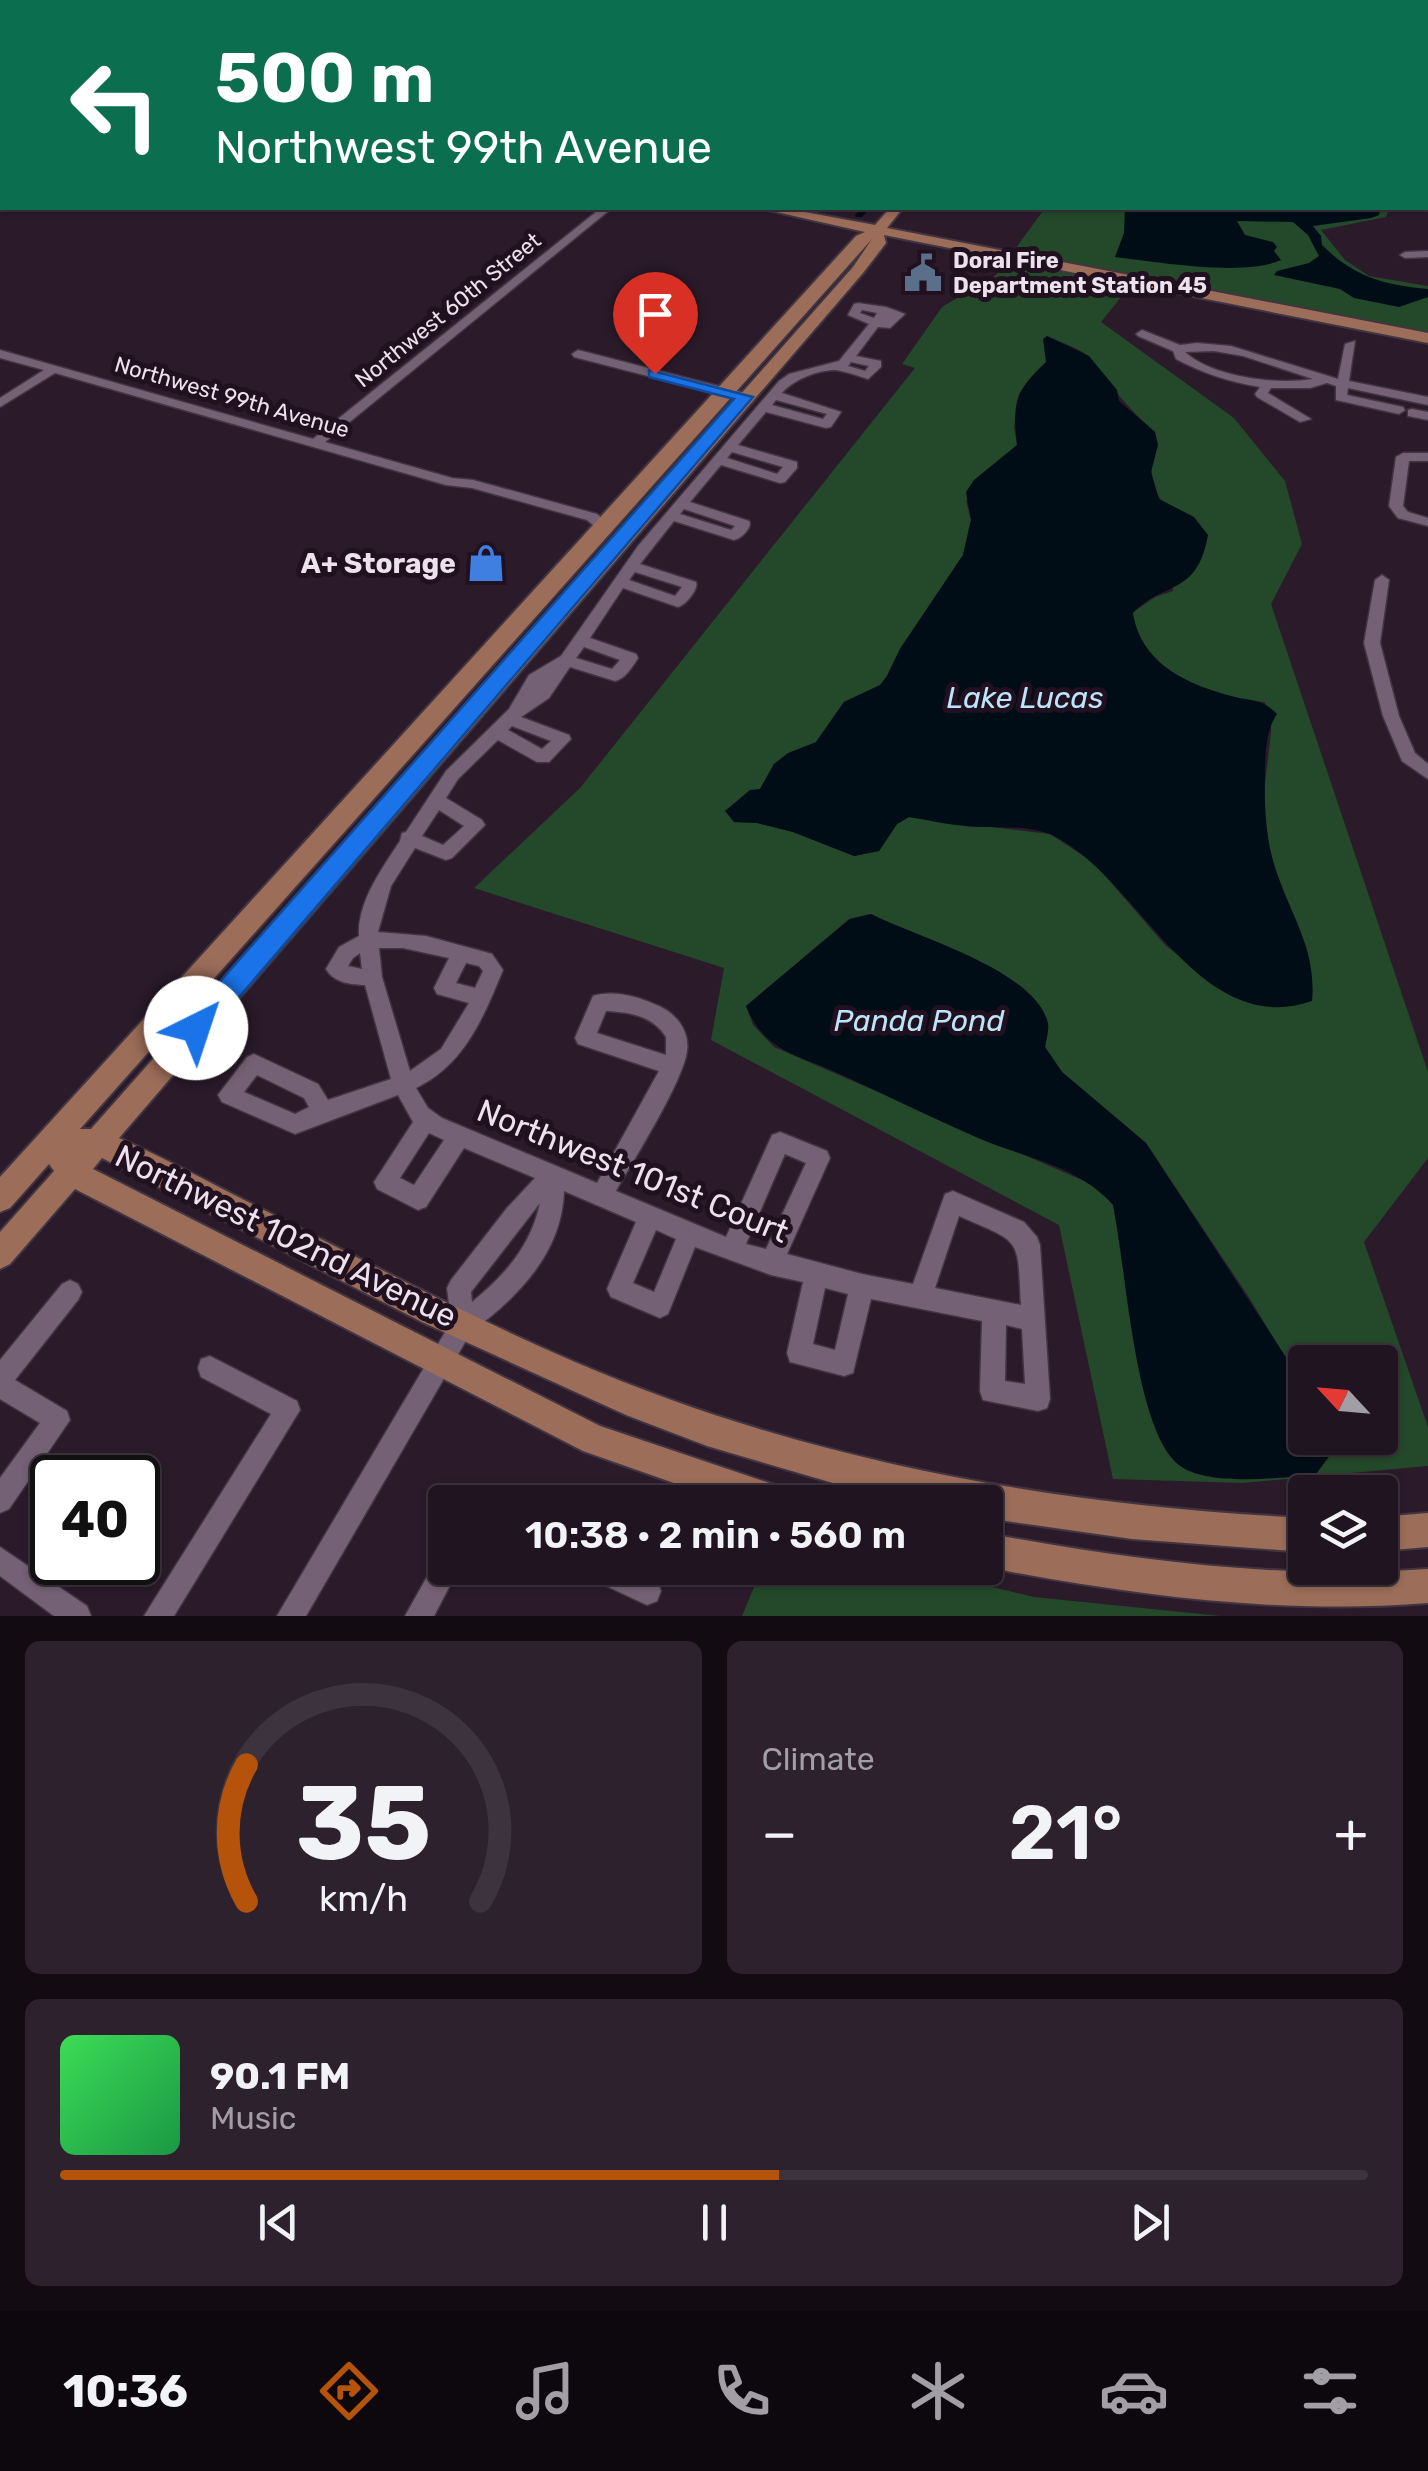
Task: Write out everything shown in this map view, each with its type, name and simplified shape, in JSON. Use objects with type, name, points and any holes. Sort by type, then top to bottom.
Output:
[{"type":"street","name":"Northwest 60th Street","points":[[315,444],[604,210]]},
{"type":"street","points":[[776,210],[1428,338]]},
{"type":"street","points":[[0,1198],[723,391],[860,240],[877,231],[895,210]]},
{"type":"street","points":[[0,1254],[864,262],[879,243],[877,231]]},
{"type":"street","points":[[1404,256],[1428,254]]},
{"type":"street","points":[[459,1136],[418,1199],[385,1182],[426,1120],[404,1086],[372,976],[368,942],[375,900],[408,838],[462,764],[507,721],[544,694],[630,566],[769,401],[793,377],[836,367],[849,358],[876,323],[886,310],[866,306],[854,310],[854,315],[876,323]]},
{"type":"street","points":[[1142,334],[1180,349],[1204,344],[1278,361],[1326,380]]},
{"type":"street","points":[[1351,344],[1340,398],[1428,416]]},
{"type":"street","points":[[1180,349],[1180,356],[1196,367],[1290,388],[1343,378],[1428,390]]},
{"type":"street","name":"Northwest 99th Avenue","points":[[0,354],[451,482],[465,492],[583,526],[603,526],[627,533]]},
{"type":"street","points":[[578,354],[745,397]]},
{"type":"street","points":[[1201,357],[1272,372],[1295,369]]},
{"type":"street","points":[[836,367],[868,375],[876,364],[849,358]]},
{"type":"street","points":[[0,403],[54,370]]},
{"type":"street","points":[[1343,378],[1428,401]]},
{"type":"street","points":[[1268,384],[1261,394],[1304,420]]},
{"type":"street","points":[[719,460],[780,478],[792,464],[730,447]]},
{"type":"street","points":[[1428,456],[1403,457],[1396,506],[1403,516],[1428,522]]},
{"type":"street","points":[[620,582],[678,602],[691,585],[630,566]]},
{"type":"street","points":[[1382,580],[1372,643],[1391,716],[1408,757],[1428,773]]},
{"type":"street","points":[[565,660],[615,676],[630,658],[581,640]]},
{"type":"street","points":[[408,838],[446,853],[476,825],[434,800]]},
{"type":"street","points":[[324,1111],[404,1086],[444,1063],[493,970],[491,964],[461,953],[398,938],[368,942],[349,950],[336,969],[353,977],[372,976]]},
{"type":"street","points":[[461,953],[444,988],[480,998]]},
{"type":"street","points":[[601,1198],[671,1066]]},
{"type":"street","name":"Northwest 101st Court","points":[[426,1120],[731,1251],[862,1286],[1034,1319]]},
{"type":"street","name":"Northwest 102nd Avenue","points":[[50,1142],[96,1142],[463,1324],[628,1400],[740,1440],[833,1468],[941,1493],[1066,1514],[1187,1528],[1288,1533]]},
{"type":"street","name":"Northwest 102nd Avenue","points":[[50,1142],[72,1172],[441,1363],[594,1440],[726,1485]]},
{"type":"street","points":[[731,1251],[780,1142],[819,1158],[771,1264]]},
{"type":"street","points":[[291,1616],[463,1324],[498,1296],[543,1238],[553,1208],[554,1177]]},
{"type":"street","points":[[463,1324],[459,1288],[496,1246],[526,1198],[554,1177]]},
{"type":"street","points":[[920,1299],[953,1202],[1008,1226],[1025,1238],[1031,1255],[1038,1398],[992,1391],[994,1314]]},
{"type":"street","points":[[649,1218],[619,1289],[660,1306],[689,1235]]},
{"type":"street","points":[[816,1275],[799,1353],[844,1364],[862,1286]]},
{"type":"street","points":[[0,1500],[58,1420],[0,1382],[70,1292]]},
{"type":"street","points":[[158,1616],[288,1410],[210,1368]]},
{"type":"street","points":[[1398,1532],[1428,1530]]},
{"type":"street","points":[[1003,1553],[1214,1583],[1362,1590],[1428,1586]]},
{"type":"street","points":[[0,1560],[77,1616]]},
{"type":"street","points":[[419,1616],[436,1585]]},
{"type":"street","points":[[634,1585],[648,1591]]},
{"type":"green space","points":[[1044,210],[1388,210],[1386,217],[1321,230],[1345,260],[1369,276],[1428,286],[1428,333],[1138,276],[1101,322],[1234,418],[1285,481],[1302,544],[1271,604],[1428,1072],[1428,1158],[1364,1242],[1428,1427],[1428,1466],[1289,1475],[1324,1455],[1398,1455],[1398,1345],[1288,1345],[1288,1362],[1146,1143],[1062,1072],[1045,1047],[1048,1024],[1039,1005],[1022,987],[998,971],[871,914],[849,919],[746,1006],[753,1025],[774,1047],[1098,1187],[1113,1204],[1137,1356],[1199,1473],[1244,1478],[1288,1476],[1288,1479],[1243,1483],[1113,1479],[1059,1225],[711,1040],[724,968],[474,888],[580,788],[915,368],[902,364],[942,307],[996,275]],"holes":[[[1047,336],[1087,355],[1128,406],[1155,432],[1153,482],[1168,507],[1173,591],[1155,597],[1132,613],[1139,634],[1150,652],[1182,678],[1223,694],[1265,702],[1271,728],[1264,798],[1267,839],[1303,938],[1312,979],[1312,1000],[1243,998],[1217,986],[1165,945],[1094,863],[1050,834],[909,817],[897,824],[879,851],[854,856],[793,832],[734,822],[741,800],[760,789],[774,764],[816,742],[844,702],[880,685],[887,676],[900,649],[963,555],[971,520],[966,501],[986,472],[1017,445],[1014,427],[1019,394],[1046,362]]]},
{"type":"green space","points":[[755,1585],[984,1585],[1034,1597],[1221,1616],[742,1616]]},
{"type":"water","points":[[1125,210],[1380,210],[1371,218],[1313,226],[1322,245],[1346,265],[1384,282],[1428,289],[1428,297],[1399,307],[1274,275],[1319,256],[1308,235],[1293,222],[1237,221],[1245,235],[1273,242],[1281,260],[1246,267],[1200,267],[1115,257],[1124,233]]},
{"type":"water","name":"Lake Lucas","points":[[1047,336],[1089,356],[1117,390],[1119,401],[1155,432],[1158,445],[1151,472],[1159,499],[1194,517],[1208,535],[1203,555],[1188,578],[1133,613],[1146,646],[1170,670],[1201,686],[1263,704],[1277,714],[1266,750],[1267,828],[1275,869],[1308,953],[1312,1001],[1272,1007],[1235,998],[1202,977],[1172,949],[1085,857],[1045,832],[961,826],[909,817],[897,824],[879,851],[854,856],[793,832],[734,822],[725,811],[750,790],[760,789],[774,764],[788,753],[816,742],[844,702],[880,685],[887,676],[900,649],[963,555],[971,520],[966,492],[974,480],[1017,445],[1018,400],[1027,382],[1046,362],[1043,339]]},
{"type":"water","name":"Panda Pond","points":[[871,914],[971,957],[1022,987],[1039,1005],[1048,1024],[1045,1047],[1062,1072],[1146,1143],[1288,1360],[1288,1455],[1330,1455],[1316,1474],[1245,1479],[1207,1476],[1179,1465],[1164,1446],[1142,1383],[1113,1205],[1099,1192],[1068,1172],[978,1138],[797,1056],[763,1033],[746,1006],[850,919]]},
{"type":"waterway","points":[[859,215],[864,210]]},
{"type":"place","name":"Doral Fire Department Station 45","points":[[923,273]]},
{"type":"place","name":"A+ Storage","points":[[486,563]]},
{"type":"route","points":[[196,1028],[745,397],[655,374]]}]
